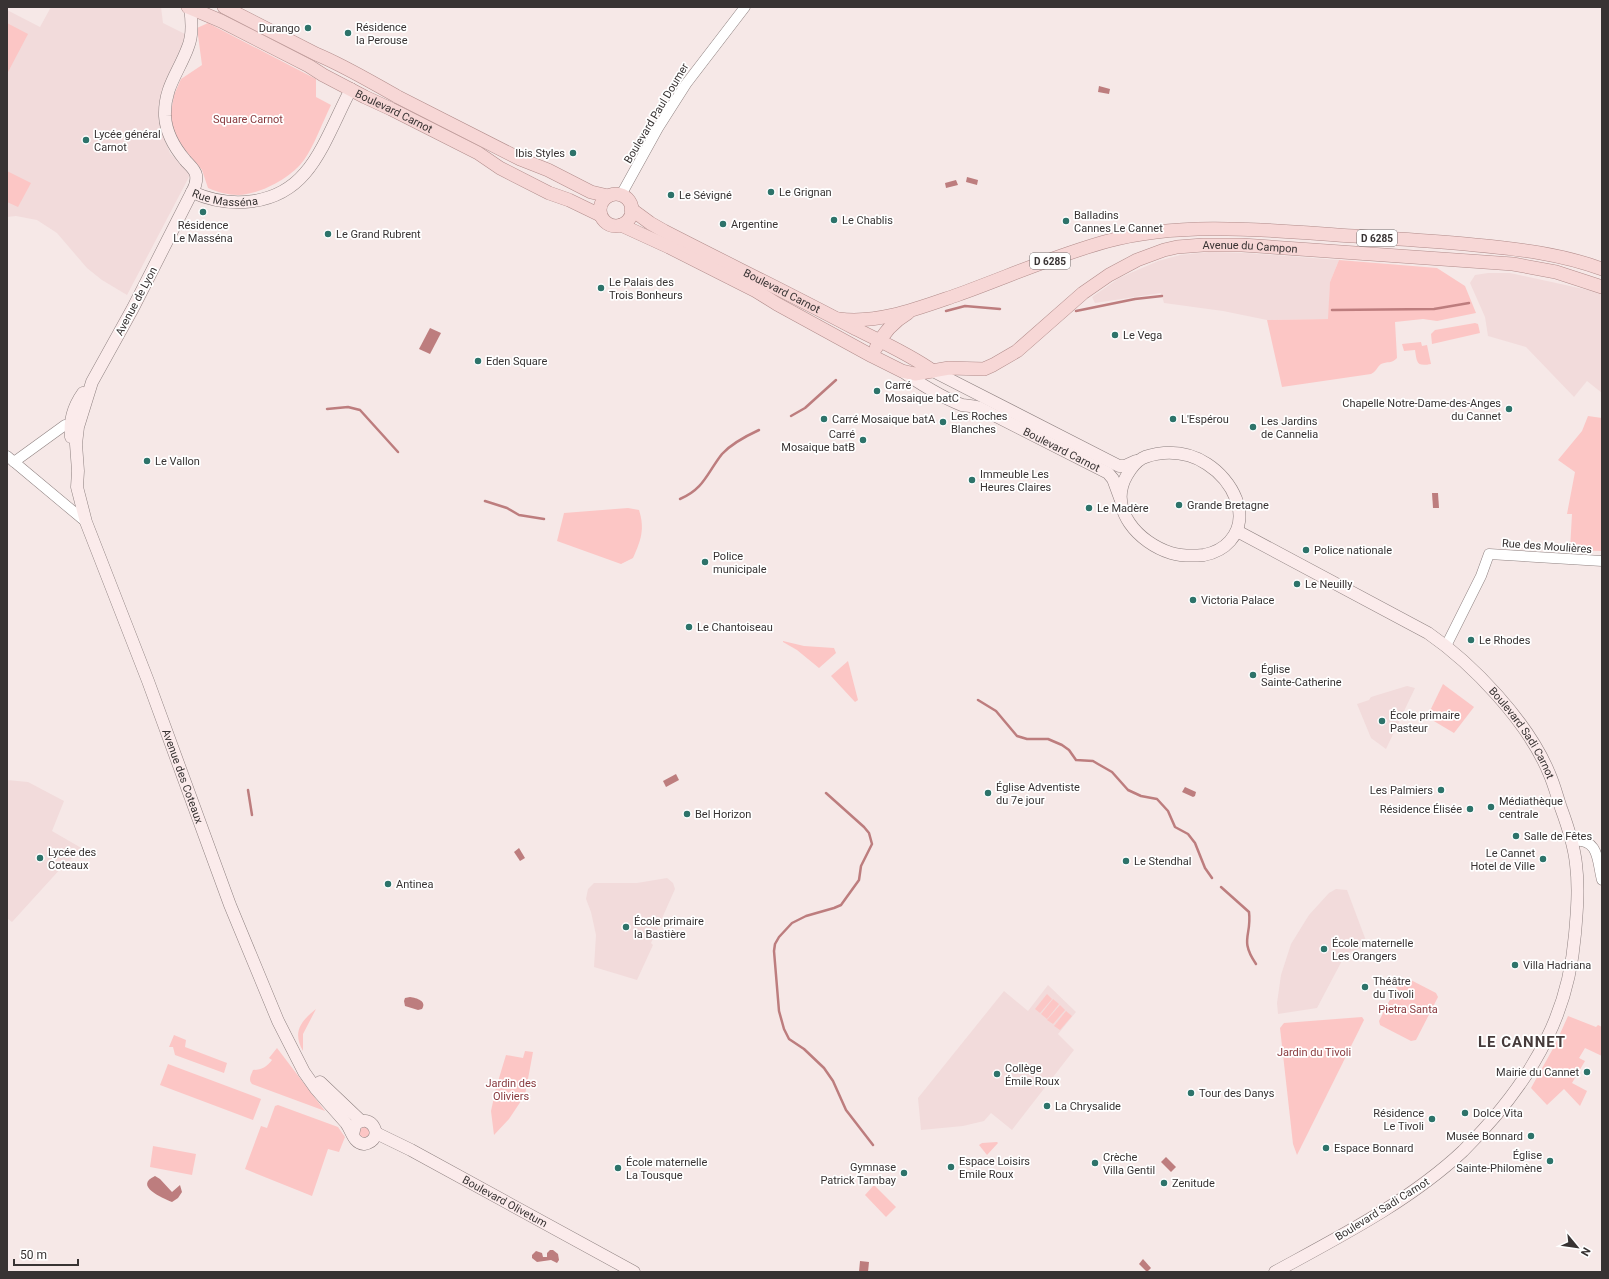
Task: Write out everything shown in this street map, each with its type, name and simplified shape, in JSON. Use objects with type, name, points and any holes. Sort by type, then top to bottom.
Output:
[{"type":"main road","name":"Boulevard Carnot","points":[[224,7],[328,59],[384,88],[398,97],[520,159],[550,171],[591,192],[608,196]]},
{"type":"main road","name":"Boulevard Carnot","points":[[189,8],[243,32],[365,97],[444,135],[478,153],[500,168],[549,193],[569,200],[600,215]]},
{"type":"main road","name":"Rue Masséna","points":[[189,8],[192,24],[189,46],[170,84],[166,98],[165,111],[167,128],[175,148],[196,174],[196,182],[192,192],[207,199],[245,203],[264,199],[284,190],[297,181],[306,172],[339,114],[351,89]]},
{"type":"main road","points":[[339,114],[354,100],[365,97]]},
{"type":"main road","name":"Avenue de Lyon","points":[[92,382],[133,308],[192,192]]},
{"type":"main road","points":[[617,194],[621,195],[628,200],[631,209],[628,220],[620,225],[610,225],[606,223],[600,215],[600,206],[608,196],[617,194]]},
{"type":"main road","name":"Boulevard Carnot","points":[[631,209],[664,231],[754,278],[788,292],[839,318],[879,341],[916,359],[933,371],[1119,466],[1125,466],[1136,461]]},
{"type":"main road","name":"Boulevard Carnot","points":[[620,225],[669,247],[756,291],[950,399],[962,405],[980,408],[1108,473],[1113,479],[1120,500]]},
{"type":"main road","name":"Avenue du Campon","points":[[872,356],[879,341],[895,321],[913,311],[1084,248],[1127,236],[1173,230],[1246,229],[1435,241],[1545,253],[1582,262],[1602,269]]},
{"type":"main road","name":"Avenue du Campon","points":[[933,371],[949,368],[984,369],[997,363],[1017,351],[1083,293],[1108,275],[1149,255],[1184,246],[1242,245],[1513,264],[1556,272],[1602,287]]},
{"type":"main road","name":"Avenue du Campon","points":[[839,318],[863,320],[913,311]]},
{"type":"main road","name":"Boulevard Carnot","points":[[902,371],[919,374],[933,371]]},
{"type":"main road","name":"Avenue des Coteaux","points":[[75,471],[79,408],[92,382]]},
{"type":"main road","name":"Avenue des Coteaux","points":[[79,408],[71,414],[70,427],[77,490],[86,522],[142,666],[230,905],[281,1029],[304,1072],[316,1089],[346,1123],[353,1136]]},
{"type":"main road","points":[[1169,453],[1182,454],[1207,464],[1223,479],[1237,500],[1240,512],[1237,531],[1233,538],[1222,548],[1207,554],[1188,556],[1170,553],[1147,540],[1133,529],[1126,520],[1120,500],[1124,482],[1136,461],[1145,456],[1169,453]]},
{"type":"main road","name":"Boulevard Sadi Carnot","points":[[1237,531],[1423,630],[1446,646],[1478,674],[1500,697],[1531,739],[1549,771],[1573,842],[1577,869],[1578,896],[1570,968],[1557,1014],[1548,1036],[1528,1072],[1513,1094],[1486,1127],[1442,1170],[1405,1197],[1275,1272]]},
{"type":"main road","name":"Avenue des Coteaux","points":[[299,1062],[361,1121]]},
{"type":"main road","points":[[361,1121],[371,1124],[376,1133],[373,1140],[364,1144],[358,1143],[353,1136],[355,1125],[361,1121]]},
{"type":"main road","name":"Boulevard Olivetum","points":[[376,1133],[411,1150],[634,1272]]},
{"type":"street","name":"Boulevard Paul Doumer","points":[[621,195],[658,128],[686,84],[745,7]]},
{"type":"street","points":[[76,444],[74,429],[65,425],[11,459],[86,522]]},
{"type":"street","points":[[59,500],[66,502],[71,501],[77,490]]},
{"type":"street","name":"Rue des Moulières","points":[[1446,646],[1481,576],[1489,554],[1602,561]]},
{"type":"street","points":[[1573,842],[1584,842],[1594,848],[1599,860],[1602,880]]},
{"type":"shaded area","name":"Lycée général Carnot","points":[[51,7],[161,7],[163,23],[185,34],[184,42],[166,81],[159,104],[160,128],[170,153],[190,175],[127,295],[102,280],[87,268],[57,233],[37,220],[16,216],[7,217],[7,10],[40,27]]},
{"type":"shaded area","points":[[1099,86],[1110,89],[1109,94],[1098,92]]},
{"type":"shaded area","points":[[967,177],[978,180],[977,185],[966,182]]},
{"type":"shaded area","points":[[956,180],[958,185],[946,188],[945,183]]},
{"type":"shaded area","points":[[1209,252],[1245,253],[1339,260],[1330,282],[1329,319],[1267,320],[1223,311],[1164,303],[1161,293],[1095,303],[1092,297],[1119,278],[1158,261],[1180,255]]},
{"type":"shaded area","points":[[1488,273],[1510,273],[1602,293],[1602,393],[1587,381],[1574,397],[1526,347],[1488,336],[1485,317],[1470,283],[1475,275]]},
{"type":"shaded area","points":[[430,328],[441,333],[430,354],[419,349]]},
{"type":"shaded area","points":[[1432,493],[1438,493],[1439,508],[1433,508]]},
{"type":"shaded area","name":"École primaire Pasteur","points":[[1407,686],[1415,688],[1386,749],[1371,738],[1357,704],[1369,700],[1371,697]]},
{"type":"shaded area","points":[[676,774],[679,780],[666,787],[663,781]]},
{"type":"shaded area","name":"Lycée des Coteaux","points":[[7,780],[28,782],[64,801],[52,831],[83,849],[62,867],[12,922],[7,918]]},
{"type":"shaded area","points":[[1185,787],[1196,792],[1195,796],[1193,797],[1182,792]]},
{"type":"shaded area","points":[[519,848],[525,858],[520,861],[514,852]]},
{"type":"shaded area","name":"École primaire la Bastière","points":[[667,878],[673,883],[675,889],[651,943],[653,945],[637,980],[594,967],[596,935],[591,912],[586,899],[588,889],[594,883],[637,883]]},
{"type":"shaded area","name":"École maternelle Les Orangers","points":[[1336,889],[1347,890],[1368,946],[1346,953],[1317,1008],[1278,1014],[1277,1003],[1281,975],[1291,944],[1309,915],[1329,893]]},
{"type":"shaded area","name":"Collège Émile Roux","points":[[1048,985],[1076,1012],[1058,1034],[1074,1050],[1012,1130],[991,1113],[984,1121],[963,1126],[921,1130],[918,1098],[1004,991],[1028,1011]]},
{"type":"shaded area","points":[[410,997],[418,999],[422,1002],[422,1009],[418,1010],[405,1006],[405,998]]},
{"type":"shaded area","points":[[1166,1157],[1176,1167],[1171,1172],[1161,1162]]},
{"type":"shaded area","points":[[155,1176],[160,1179],[172,1192],[180,1185],[182,1192],[178,1198],[172,1202],[162,1198],[148,1188],[147,1184],[149,1180]]},
{"type":"shaded area","points":[[550,1250],[553,1250],[558,1254],[559,1260],[557,1263],[551,1260],[537,1262],[532,1258],[532,1255],[536,1251],[542,1253],[543,1257],[547,1257],[547,1253]]},
{"type":"shaded area","points":[[1143,1259],[1151,1268],[1147,1272],[1139,1264]]},
{"type":"shaded area","points":[[860,1261],[869,1262],[868,1272],[859,1272]]},
{"type":"green space","points":[[7,23],[28,34],[7,74]]},
{"type":"green space","name":"Square Carnot","points":[[208,23],[316,79],[316,97],[331,105],[304,160],[283,179],[265,189],[246,194],[234,195],[208,188],[202,170],[185,150],[175,134],[170,118],[174,95],[181,79],[202,65],[197,28]]},
{"type":"green space","points":[[7,171],[31,183],[18,207],[7,202]]},
{"type":"green space","points":[[1339,260],[1437,268],[1465,286],[1476,313],[1437,321],[1423,319],[1395,322],[1397,358],[1393,361],[1381,364],[1373,373],[1282,387],[1267,320],[1328,319],[1330,282]]},
{"type":"green space","points":[[1475,323],[1478,324],[1480,333],[1432,344],[1431,334],[1435,330]]},
{"type":"green space","points":[[1421,342],[1422,346],[1427,345],[1431,364],[1422,365],[1418,363],[1415,350],[1404,351],[1402,344]]},
{"type":"green space","points":[[1588,416],[1602,418],[1602,551],[1570,550],[1572,514],[1567,514],[1575,472],[1558,460],[1582,431]]},
{"type":"green space","points":[[628,508],[639,510],[642,529],[638,546],[633,558],[621,564],[557,541],[564,513]]},
{"type":"green space","points":[[783,641],[804,646],[834,648],[836,653],[819,668],[797,650]]},
{"type":"green space","points":[[848,661],[858,700],[855,702],[831,676]]},
{"type":"green space","points":[[1443,684],[1474,707],[1454,733],[1427,717]]},
{"type":"green space","name":"Pietra Santa","points":[[1405,977],[1436,993],[1438,997],[1416,1040],[1411,1041],[1380,1025],[1379,1021],[1401,978]]},
{"type":"green space","points":[[1047,994],[1052,999],[1040,1013],[1035,1009]]},
{"type":"green space","points":[[1053,999],[1059,1004],[1047,1019],[1041,1014]]},
{"type":"green space","points":[[1060,1005],[1065,1010],[1053,1024],[1047,1020]]},
{"type":"green space","points":[[316,1009],[303,1034],[303,1051],[298,1038],[298,1033],[302,1023]]},
{"type":"green space","points":[[1066,1011],[1072,1016],[1060,1030],[1054,1026]]},
{"type":"green space","points":[[1568,1016],[1596,1027],[1598,1025],[1602,1027],[1602,1056],[1585,1048],[1579,1058],[1585,1061],[1572,1083],[1587,1091],[1580,1106],[1564,1089],[1547,1105],[1531,1088],[1555,1045]]},
{"type":"green space","name":"Jardin du Tivoli","points":[[1362,1017],[1364,1020],[1297,1155],[1293,1144],[1280,1028],[1284,1023]]},
{"type":"green space","points":[[174,1035],[186,1040],[185,1047],[227,1063],[224,1073],[175,1055],[173,1047],[169,1047]]},
{"type":"green space","points":[[277,1048],[325,1111],[252,1084],[250,1077],[253,1070],[261,1069],[268,1065],[272,1060],[269,1058]]},
{"type":"green space","name":"Jardin des Oliviers","points":[[525,1051],[533,1052],[525,1095],[509,1119],[494,1135],[491,1111],[506,1055],[523,1058]]},
{"type":"green space","points":[[168,1064],[261,1099],[253,1120],[160,1085]]},
{"type":"green space","points":[[278,1105],[338,1127],[345,1137],[339,1152],[328,1149],[312,1196],[245,1169],[261,1126],[267,1128],[275,1106]]},
{"type":"green space","points":[[367,1126],[371,1135],[364,1139],[359,1135],[359,1131],[361,1127]]},
{"type":"green space","points":[[982,1143],[998,1143],[987,1155],[979,1145]]},
{"type":"green space","points":[[153,1146],[196,1154],[192,1175],[150,1167]]},
{"type":"green space","points":[[874,1185],[896,1207],[886,1217],[865,1195]]},
{"type":"waterway","points":[[1076,311],[1135,299],[1162,296]]},
{"type":"waterway","points":[[1332,310],[1434,309],[1469,303]]},
{"type":"waterway","points":[[946,311],[965,306],[1000,309]]},
{"type":"waterway","points":[[791,416],[805,408],[836,380]]},
{"type":"waterway","points":[[327,409],[348,407],[360,410],[398,452]]},
{"type":"waterway","points":[[680,499],[688,495],[700,485],[722,454],[730,446],[759,430]]},
{"type":"waterway","points":[[485,501],[507,508],[519,515],[544,519]]},
{"type":"waterway","points":[[978,700],[996,711],[1017,736],[1027,739],[1048,739],[1062,745],[1069,750],[1076,760],[1093,761],[1112,772],[1128,790],[1141,796],[1157,799],[1168,811],[1175,827],[1188,834],[1195,843],[1205,868],[1212,878]]},
{"type":"waterway","points":[[248,790],[252,815]]},
{"type":"waterway","points":[[826,793],[864,827],[869,833],[872,844],[861,866],[859,880],[841,905],[806,916],[792,923],[779,937],[775,944],[774,951],[779,1011],[784,1029],[789,1039],[804,1049],[824,1068],[833,1081],[846,1110],[873,1145]]},
{"type":"waterway","points":[[1221,887],[1249,912],[1247,943],[1248,949],[1256,964]]},
{"type":"place","name":"Durango","points":[[308,28]]},
{"type":"place","name":"Résidence la Perouse","points":[[348,33]]},
{"type":"place","name":"Lycée général Carnot","points":[[86,140]]},
{"type":"place","name":"Ibis Styles","points":[[573,153]]},
{"type":"place","name":"Le Grignan","points":[[771,192]]},
{"type":"place","name":"Le Sévigné","points":[[671,195]]},
{"type":"place","name":"Résidence Le Masséna","points":[[203,212]]},
{"type":"place","name":"Le Chablis","points":[[834,220]]},
{"type":"place","name":"Balladins Cannes Le Cannet","points":[[1066,221]]},
{"type":"place","name":"Argentine","points":[[723,224]]},
{"type":"place","name":"Le Grand Rubrent","points":[[328,234]]},
{"type":"place","name":"Le Palais des Trois Bonheurs","points":[[601,288]]},
{"type":"place","name":"Le Vega","points":[[1115,335]]},
{"type":"place","name":"Eden Square","points":[[478,361]]},
{"type":"place","name":"Carré Mosaique batC","points":[[877,391]]},
{"type":"place","name":"Chapelle Notre-Dame-des-Anges du Cannet","points":[[1509,409]]},
{"type":"place","name":"Carré Mosaique batA","points":[[824,419]]},
{"type":"place","name":"L'Espérou","points":[[1173,419]]},
{"type":"place","name":"Les Roches Blanches","points":[[943,422]]},
{"type":"place","name":"Les Jardins de Cannelia","points":[[1253,427]]},
{"type":"place","name":"Carré Mosaique batB","points":[[863,440]]},
{"type":"place","name":"Le Vallon","points":[[147,461]]},
{"type":"place","name":"Immeuble Les Heures Claires","points":[[972,480]]},
{"type":"place","name":"Grande Bretagne","points":[[1179,505]]},
{"type":"place","name":"Le Madère","points":[[1089,508]]},
{"type":"place","name":"Police nationale","points":[[1306,550]]},
{"type":"place","name":"Police municipale","points":[[705,562]]},
{"type":"place","name":"Le Neuilly","points":[[1297,584]]},
{"type":"place","name":"Victoria Palace","points":[[1193,600]]},
{"type":"place","name":"Le Chantoiseau","points":[[689,627]]},
{"type":"place","name":"Le Rhodes","points":[[1471,640]]},
{"type":"place","name":"Église Sainte-Catherine","points":[[1253,675]]},
{"type":"place","name":"École primaire Pasteur","points":[[1382,721]]},
{"type":"place","name":"Les Palmiers","points":[[1441,790]]},
{"type":"place","name":"Église Adventiste du 7e jour","points":[[988,793]]},
{"type":"place","name":"Médiathèque centrale","points":[[1491,807]]},
{"type":"place","name":"Résidence Élisée","points":[[1470,809]]},
{"type":"place","name":"Bel Horizon","points":[[687,814]]},
{"type":"place","name":"Salle de Fêtes","points":[[1516,836]]},
{"type":"place","name":"Lycée des Coteaux","points":[[40,858]]},
{"type":"place","name":"Le Cannet Hotel de Ville","points":[[1543,859]]},
{"type":"place","name":"Le Stendhal","points":[[1126,861]]},
{"type":"place","name":"Antinea","points":[[388,884]]},
{"type":"place","name":"École primaire la Bastière","points":[[626,927]]},
{"type":"place","name":"École maternelle Les Orangers","points":[[1324,949]]},
{"type":"place","name":"Villa Hadriana","points":[[1515,965]]},
{"type":"place","name":"Théâtre du Tivoli","points":[[1365,987]]},
{"type":"place","name":"Mairie du Cannet","points":[[1587,1072]]},
{"type":"place","name":"Collège Émile Roux","points":[[997,1074]]},
{"type":"place","name":"Tour des Danys","points":[[1191,1093]]},
{"type":"place","name":"La Chrysalide","points":[[1047,1106]]},
{"type":"place","name":"Dolce Vita","points":[[1465,1113]]},
{"type":"place","name":"Résidence Le Tivoli","points":[[1432,1119]]},
{"type":"place","name":"Musée Bonnard","points":[[1531,1136]]},
{"type":"place","name":"Espace Bonnard","points":[[1326,1148]]},
{"type":"place","name":"Église Sainte-Philomène","points":[[1550,1161]]},
{"type":"place","name":"Crèche Villa Gentil","points":[[1095,1163]]},
{"type":"place","name":"Espace Loisirs Emile Roux","points":[[951,1167]]},
{"type":"place","name":"École maternelle La Tousque","points":[[618,1168]]},
{"type":"place","name":"Gymnase Patrick Tambay","points":[[904,1173]]},
{"type":"place","name":"Zenitude","points":[[1164,1183]]},
{"type":"district","name":"LE CANNET","points":[[1522,1042]]}]
